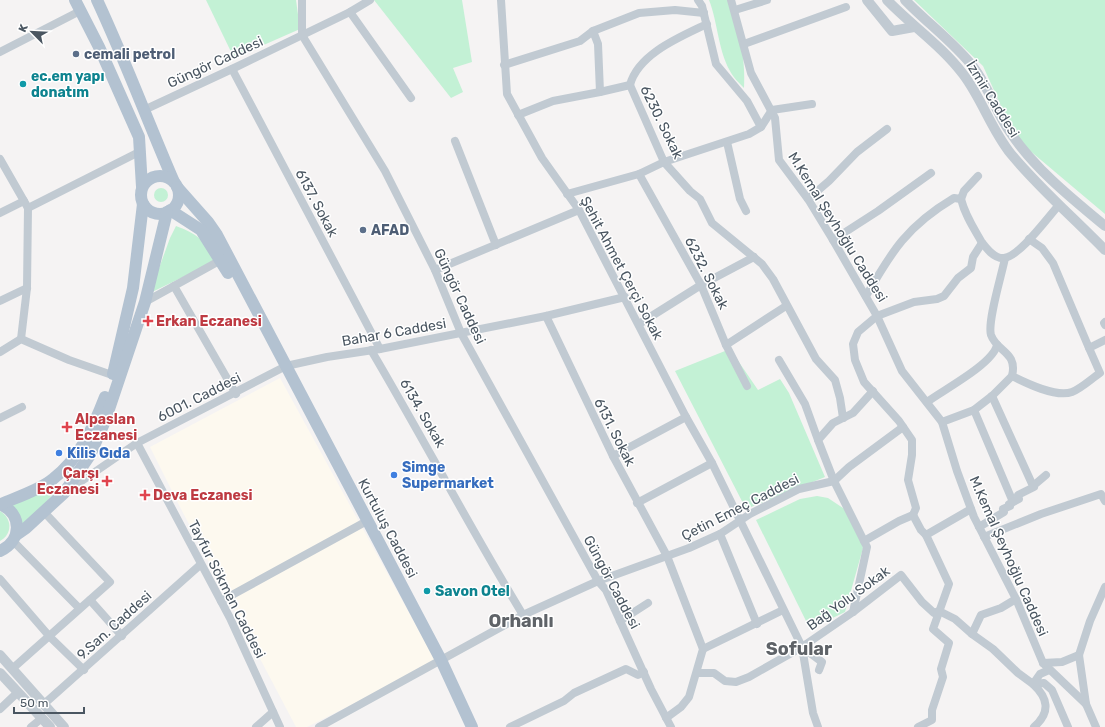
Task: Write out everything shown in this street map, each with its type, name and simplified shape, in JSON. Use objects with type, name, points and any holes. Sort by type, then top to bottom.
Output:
[{"type":"main road","points":[[0,504],[53,480],[76,457],[91,432],[112,375],[134,288],[143,204],[141,192],[141,151],[139,137],[99,46],[75,0]]},
{"type":"main road","points":[[8,546],[64,493],[90,455],[105,421],[145,302],[169,211],[178,200],[176,185],[98,0]]},
{"type":"main road","points":[[142,187],[146,182],[156,176],[169,178],[208,222],[217,236],[286,366]]},
{"type":"main road","points":[[143,204],[152,212],[158,214],[169,211],[201,230],[286,366]]},
{"type":"main road","name":"Kurtuluş Caddesi","points":[[286,366],[441,660],[472,727]]},
{"type":"main road","points":[[0,504],[11,511],[15,516],[18,529],[8,546]]},
{"type":"street","points":[[302,0],[302,35],[350,12],[370,0]]},
{"type":"street","name":"Şehit Ahmet Çerçi Sokak","points":[[501,0],[507,94],[542,158],[579,210],[712,463],[802,647]]},
{"type":"street","points":[[698,0],[704,12],[716,64],[747,101],[761,127]]},
{"type":"street","name":"M.Kemal Şeyhoğlu Caddesi","points":[[731,0],[735,10],[751,73],[772,110],[776,124],[779,160],[808,199],[866,296],[877,316],[898,365],[942,422],[957,471],[979,527],[1016,599],[1043,663],[1086,704],[1096,727]]},
{"type":"street","points":[[735,10],[767,0]]},
{"type":"street","points":[[867,0],[892,31],[914,27]]},
{"type":"street","name":"İzmir Caddesi","points":[[887,0],[963,74],[975,92],[992,128],[1011,154],[1059,205],[1105,250]]},
{"type":"street","name":"İzmir Caddesi","points":[[904,0],[958,50],[974,68],[984,82],[1009,131],[1025,152],[1062,191],[1105,226]]},
{"type":"street","points":[[744,44],[846,7]]},
{"type":"street","points":[[504,65],[580,41],[593,31],[639,13],[675,10],[704,12]]},
{"type":"street","points":[[0,52],[80,11]]},
{"type":"street","points":[[350,12],[410,98]]},
{"type":"street","points":[[630,85],[633,74],[664,44],[706,24]]},
{"type":"street","points":[[593,31],[598,44],[600,92]]},
{"type":"street","name":"Güngör Caddesi","points":[[144,110],[302,35],[385,171],[435,270],[461,333],[598,581],[606,590],[671,727]]},
{"type":"street","name":"6137. Sokak","points":[[232,69],[380,349]]},
{"type":"street","name":"6230. Sokak","points":[[518,115],[553,101],[630,85],[664,162],[690,192],[700,199],[712,223],[766,269],[816,359],[835,380],[843,418]]},
{"type":"street","points":[[567,194],[639,174],[664,162],[749,134],[761,127],[772,110],[812,104]]},
{"type":"street","points":[[808,199],[829,181],[857,152],[887,129]]},
{"type":"street","points":[[455,141],[496,245]]},
{"type":"street","points":[[727,142],[740,199],[746,211]]},
{"type":"street","points":[[0,213],[26,204],[141,151]]},
{"type":"street","points":[[0,159],[26,204],[27,288],[21,339]]},
{"type":"street","name":"6232. Sokak","points":[[639,174],[701,285],[726,345],[747,386]]},
{"type":"street","points":[[833,240],[931,174]]},
{"type":"street","points":[[978,176],[964,191],[961,199],[971,224],[982,243],[994,255],[1005,258],[1014,253],[1059,205]]},
{"type":"street","points":[[866,296],[898,243],[915,225],[954,198],[961,199]]},
{"type":"street","points":[[435,270],[579,210]]},
{"type":"street","points":[[1012,376],[1046,390],[1059,393],[1072,392],[1100,373],[1053,263],[1042,248],[1028,239]]},
{"type":"street","points":[[864,541],[899,521],[913,515],[916,508],[908,480],[912,440],[903,427],[864,382],[855,360],[853,344],[858,332],[877,316],[914,302],[937,299],[944,296],[958,278],[970,268],[973,257],[982,243]]},
{"type":"street","points":[[639,324],[701,285],[754,258]]},
{"type":"street","points":[[942,422],[974,410],[992,396],[1012,376],[1013,363],[1005,351],[997,345],[991,335],[990,324],[1005,258]]},
{"type":"street","points":[[145,302],[221,260]]},
{"type":"street","points":[[174,286],[236,394]]},
{"type":"street","points":[[0,300],[27,288]]},
{"type":"street","name":"Bahar 6 Caddesi","points":[[286,366],[546,316],[625,297]]},
{"type":"street","points":[[726,345],[786,306]]},
{"type":"street","name":"6131. Sokak","points":[[546,316],[613,456],[637,503],[667,556],[704,649]]},
{"type":"street","points":[[21,339],[70,360],[112,375]]},
{"type":"street","points":[[0,352],[21,339]]},
{"type":"street","points":[[1089,348],[1105,340]]},
{"type":"street","points":[[927,402],[972,372],[993,354],[997,345]]},
{"type":"street","name":"6134. Sokak","points":[[371,350],[428,446],[479,541],[523,615]]},
{"type":"street","points":[[779,360],[805,404],[834,481],[867,547],[853,612]]},
{"type":"street","name":"6001. Caddesi","points":[[64,493],[138,443],[236,394],[286,366]]},
{"type":"street","points":[[818,440],[833,423],[853,413],[872,391]]},
{"type":"street","points":[[992,396],[1033,486]]},
{"type":"street","points":[[0,418],[22,407]]},
{"type":"street","points":[[974,410],[1013,502]]},
{"type":"street","points":[[613,456],[686,416]]},
{"type":"street","points":[[834,481],[849,467],[903,427]]},
{"type":"street","name":"Tayfur Sökmen Caddesi","points":[[138,443],[200,565],[221,601],[280,727]]},
{"type":"street","points":[[637,503],[712,463]]},
{"type":"street","points":[[979,527],[1004,512],[1003,509],[1019,499],[1018,495],[1034,487],[1033,486],[1046,476]]},
{"type":"street","name":"Çetin Emeç Caddesi","points":[[319,727],[523,615],[598,581],[667,556],[720,534],[740,521],[799,489],[834,481]]},
{"type":"street","points":[[984,537],[1041,514],[1101,494],[1105,501]]},
{"type":"street","points":[[926,535],[972,509]]},
{"type":"street","points":[[12,669],[50,637],[79,608],[110,582],[44,512]]},
{"type":"street","points":[[913,515],[921,530],[926,535],[949,584],[933,629],[949,643],[941,669],[943,677],[940,692],[932,710],[932,720],[929,724],[918,727]]},
{"type":"street","points":[[221,601],[367,521]]},
{"type":"street","points":[[720,534],[757,624]]},
{"type":"street","points":[[8,546],[79,608]]},
{"type":"street","name":"9.San. Caddesi","points":[[44,704],[84,670],[200,565]]},
{"type":"street","name":"Bağ Yolu Sokak","points":[[697,673],[714,674],[725,681],[736,682],[749,677],[802,647],[853,612],[901,575],[922,602],[934,613],[939,611],[955,619],[972,634],[993,649],[1018,673],[1042,692],[1046,700],[1045,711],[1041,721],[1034,727]]},
{"type":"street","points":[[0,579],[50,637],[84,670]]},
{"type":"street","points":[[1086,704],[1079,656],[1090,622],[1105,587]]},
{"type":"street","points":[[972,634],[981,615],[1001,608],[1016,599]]},
{"type":"street","points":[[90,600],[122,636]]},
{"type":"street","points":[[620,621],[648,603]]},
{"type":"street","points":[[666,718],[681,707],[689,697],[704,649],[783,610]]},
{"type":"street","points":[[802,647],[822,662],[819,670]]},
{"type":"street","points":[[802,647],[813,713],[818,727]]},
{"type":"street","points":[[0,655],[64,727]]},
{"type":"street","points":[[1043,663],[1062,662],[1079,656]]},
{"type":"street","points":[[510,727],[564,701],[574,693],[626,669],[638,675],[644,672]]},
{"type":"street","points":[[1032,684],[1040,674],[1049,670]]},
{"type":"street","points":[[0,673],[50,727]]},
{"type":"street","points":[[1032,684],[1044,683],[1052,690],[1068,727]]},
{"type":"street","points":[[0,709],[18,692]]},
{"type":"street","points":[[256,727],[273,712]]},
{"type":"street","points":[[31,727],[42,718]]},
{"type":"shaded area","points":[[280,378],[436,662],[307,727],[296,727],[150,447]]},
{"type":"green space","points":[[206,0],[296,0],[300,29],[234,58]]},
{"type":"green space","points":[[374,0],[462,0],[472,62],[453,68],[463,92],[451,98]]},
{"type":"green space","points":[[709,0],[728,0],[732,10],[743,55],[744,88],[730,71],[726,63]]},
{"type":"green space","points":[[914,0],[1105,0],[1105,214],[1016,139],[983,66]]},
{"type":"green space","points":[[161,188],[166,190],[168,195],[166,200],[161,202],[156,200],[154,195],[156,190]]},
{"type":"green space","points":[[176,226],[201,239],[220,259],[150,293],[170,238]]},
{"type":"green space","points":[[730,349],[758,390],[780,379],[789,393],[825,477],[746,509],[675,371]]},
{"type":"green space","points":[[60,486],[23,528],[10,502]]},
{"type":"green space","points":[[817,496],[828,498],[846,510],[858,526],[863,548],[845,612],[810,629],[756,520],[800,499]]},
{"type":"green space","points":[[0,511],[9,522],[9,530],[0,541]]},
{"type":"place","name":"cemali petrol","points":[[76,54]]},
{"type":"place","name":"ec.em yapı donatım","points":[[23,84]]},
{"type":"place","name":"AFAD","points":[[363,230]]},
{"type":"place","name":"Erkan Eczanesi","points":[[148,321]]},
{"type":"place","name":"Alpaslan Eczanesi","points":[[67,427]]},
{"type":"place","name":"Kilis Gıda","points":[[59,453]]},
{"type":"place","name":"Simge Supermarket","points":[[394,475]]},
{"type":"place","name":"Çarşı Eczanesi","points":[[107,481]]},
{"type":"place","name":"Deva Eczanesi","points":[[145,495]]},
{"type":"place","name":"Savon Otel","points":[[427,591]]},
{"type":"district","name":"Orhanlı","points":[[521,621]]},
{"type":"district","name":"Sofular","points":[[799,649]]}]
